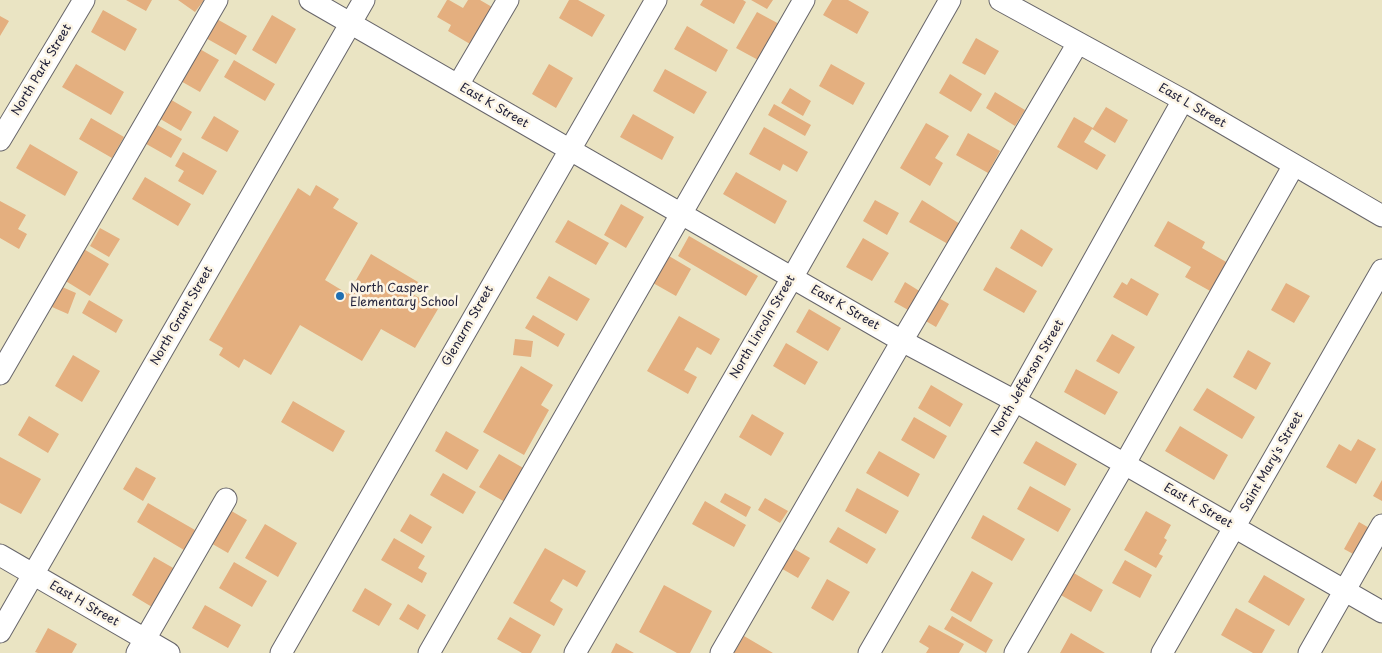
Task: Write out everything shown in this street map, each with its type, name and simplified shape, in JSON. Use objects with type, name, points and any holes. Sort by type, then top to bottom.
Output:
[{"type":"street","name":"North Park Street","points":[[0,140],[84,0]]},
{"type":"street","points":[[0,374],[217,0]]},
{"type":"street","name":"East K Street","points":[[310,0],[902,341],[1015,401],[1382,612]]},
{"type":"street","name":"North Grant Street","points":[[0,632],[364,0]]},
{"type":"street","points":[[458,85],[508,0]]},
{"type":"street","name":"Glenarm Street","points":[[281,653],[656,0]]},
{"type":"street","points":[[429,653],[804,0]]},
{"type":"street","name":"North Lincoln Street","points":[[575,653],[950,0]]},
{"type":"street","name":"East L Street","points":[[1000,0],[1183,100],[1382,216]]},
{"type":"street","points":[[721,653],[1078,43]]},
{"type":"street","name":"North Jefferson Street","points":[[869,653],[1015,401],[1183,100]]},
{"type":"street","points":[[1014,653],[1124,465],[1294,165]]},
{"type":"street","name":"Saint Mary's Street","points":[[1162,653],[1379,282]]},
{"type":"street","points":[[140,646],[226,499]]},
{"type":"street","points":[[1309,653],[1382,525]]},
{"type":"street","name":"East H Street","points":[[0,555],[140,646],[169,653]]},
{"type":"building","points":[[126,0],[152,0],[146,11]]},
{"type":"building","points":[[178,0],[204,0],[195,12]]},
{"type":"building","points":[[447,0],[463,8],[468,0],[480,0],[492,7],[470,44],[448,31],[451,25],[437,17]]},
{"type":"building","points":[[569,0],[578,0],[605,15],[592,37],[559,18]]},
{"type":"building","points":[[703,0],[743,0],[746,2],[734,24],[700,5]]},
{"type":"building","points":[[751,0],[773,0],[767,9]]},
{"type":"building","points":[[832,0],[848,0],[869,12],[857,34],[823,15]]},
{"type":"building","points":[[103,10],[137,29],[125,51],[91,32]]},
{"type":"building","points":[[757,12],[781,25],[760,61],[736,48]]},
{"type":"building","points":[[272,15],[296,29],[276,64],[252,50]]},
{"type":"building","points":[[0,16],[9,21],[0,36]]},
{"type":"building","points":[[215,18],[247,36],[236,55],[204,37]]},
{"type":"building","points":[[687,26],[728,50],[716,72],[674,49]]},
{"type":"building","points":[[976,38],[999,51],[985,75],[962,63]]},
{"type":"building","points":[[198,48],[219,60],[200,92],[179,80]]},
{"type":"building","points":[[234,60],[275,84],[265,101],[224,77]]},
{"type":"building","points":[[76,64],[124,92],[111,115],[62,87]]},
{"type":"building","points":[[549,64],[573,78],[556,108],[532,94]]},
{"type":"building","points":[[831,64],[865,83],[853,105],[819,86]]},
{"type":"building","points":[[665,69],[707,92],[694,114],[653,91]]},
{"type":"building","points":[[950,74],[982,94],[971,112],[939,93]]},
{"type":"building","points":[[790,88],[811,101],[803,116],[781,103]]},
{"type":"building","points":[[995,92],[1025,110],[1015,126],[986,108]]},
{"type":"building","points":[[168,98],[192,112],[181,131],[157,117]]},
{"type":"building","points":[[774,104],[811,125],[805,136],[768,115]]},
{"type":"building","points":[[1106,107],[1128,120],[1115,143],[1092,129],[1084,142],[1106,155],[1097,170],[1057,147],[1074,117],[1093,128]]},
{"type":"building","points":[[633,114],[674,137],[662,160],[620,137]]},
{"type":"building","points":[[214,116],[239,131],[227,152],[201,138]]},
{"type":"building","points":[[91,118],[124,137],[112,158],[79,139]]},
{"type":"building","points":[[152,122],[182,139],[171,158],[141,141]]},
{"type":"building","points":[[926,123],[949,136],[935,158],[943,163],[930,186],[900,168]]},
{"type":"building","points":[[764,127],[808,152],[797,172],[783,164],[780,171],[749,154]]},
{"type":"building","points":[[968,133],[1000,151],[988,173],[956,155]]},
{"type":"building","points":[[30,144],[78,172],[65,196],[16,168]]},
{"type":"building","points":[[183,152],[217,171],[203,195],[178,181],[184,171],[175,166]]},
{"type":"building","points":[[736,172],[787,201],[775,224],[723,194]]},
{"type":"building","points":[[145,177],[191,204],[178,226],[132,199]]},
{"type":"building","points":[[316,185],[339,199],[333,208],[358,223],[325,280],[348,294],[371,254],[418,282],[411,293],[438,309],[415,348],[381,329],[362,361],[300,325],[271,375],[244,359],[239,368],[219,355],[223,348],[209,340],[298,188],[310,196]]},
{"type":"building","points":[[875,200],[899,213],[887,235],[863,221]]},
{"type":"building","points":[[922,200],[960,224],[948,244],[909,222]]},
{"type":"building","points":[[0,201],[26,215],[18,229],[27,234],[19,249],[0,238]]},
{"type":"building","points":[[621,204],[644,217],[626,248],[604,235]]},
{"type":"building","points":[[568,220],[609,243],[596,265],[555,242]]},
{"type":"building","points":[[1168,221],[1205,242],[1202,248],[1228,263],[1212,292],[1185,277],[1191,267],[1154,246]]},
{"type":"building","points":[[100,228],[120,239],[109,257],[90,246]]},
{"type":"building","points":[[1021,229],[1053,249],[1042,267],[1010,248]]},
{"type":"building","points":[[689,236],[758,276],[746,296],[678,256]]},
{"type":"building","points":[[863,238],[889,253],[872,281],[846,267]]},
{"type":"building","points":[[82,248],[109,264],[90,296],[64,280]]},
{"type":"building","points":[[669,256],[691,269],[676,296],[653,283]]},
{"type":"building","points":[[996,267],[1037,291],[1024,313],[983,290]]},
{"type":"building","points":[[549,276],[590,299],[577,321],[536,298]]},
{"type":"building","points":[[1131,278],[1159,294],[1147,316],[1113,297],[1122,282],[1127,285]]},
{"type":"building","points":[[905,282],[921,292],[910,311],[894,302]]},
{"type":"building","points":[[1286,283],[1310,296],[1294,323],[1271,310]]},
{"type":"building","points":[[60,286],[76,293],[68,314],[52,307]]},
{"type":"building","points":[[937,297],[949,304],[936,327],[924,320]]},
{"type":"building","points":[[89,300],[123,320],[116,333],[82,313]]},
{"type":"building","points":[[809,309],[841,328],[828,351],[796,332]]},
{"type":"building","points":[[533,315],[565,334],[558,347],[525,328]]},
{"type":"building","points":[[679,316],[720,339],[711,355],[697,347],[684,370],[697,377],[688,394],[647,371]]},
{"type":"building","points":[[1112,334],[1135,347],[1119,374],[1096,361]]},
{"type":"building","points":[[515,339],[533,341],[531,357],[513,355]]},
{"type":"building","points":[[786,343],[818,362],[805,385],[773,366]]},
{"type":"building","points":[[1248,350],[1271,363],[1256,390],[1233,377]]},
{"type":"building","points":[[73,355],[100,371],[82,402],[55,386]]},
{"type":"building","points":[[521,366],[553,385],[541,405],[549,410],[524,455],[483,432]]},
{"type":"building","points":[[1076,369],[1118,392],[1105,415],[1064,392]]},
{"type":"building","points":[[931,385],[963,404],[950,427],[918,408]]},
{"type":"building","points":[[1207,388],[1255,417],[1242,439],[1193,410]]},
{"type":"building","points":[[293,401],[345,431],[333,452],[281,422]]},
{"type":"building","points":[[752,414],[784,433],[771,456],[739,437]]},
{"type":"building","points":[[29,416],[59,434],[48,453],[18,435]]},
{"type":"building","points":[[914,417],[947,436],[934,459],[901,440]]},
{"type":"building","points":[[1180,426],[1228,455],[1214,480],[1165,451]]},
{"type":"building","points":[[446,431],[479,450],[467,470],[435,451]]},
{"type":"building","points":[[1358,439],[1376,449],[1356,484],[1326,467],[1339,444],[1351,451]]},
{"type":"building","points":[[1036,441],[1077,464],[1065,486],[1023,463]]},
{"type":"building","points":[[879,451],[920,474],[908,497],[866,473]]},
{"type":"building","points":[[499,454],[525,469],[505,502],[479,487]]},
{"type":"building","points":[[0,457],[41,479],[21,514],[0,503]]},
{"type":"building","points":[[136,467],[156,478],[143,501],[123,489]]},
{"type":"building","points":[[443,473],[476,492],[463,514],[430,495]]},
{"type":"building","points":[[1382,480],[1382,501],[1373,496]]},
{"type":"building","points":[[1030,486],[1071,509],[1058,532],[1017,509]]},
{"type":"building","points":[[857,488],[899,511],[886,534],[845,511]]},
{"type":"building","points":[[725,493],[751,507],[746,517],[720,502]]},
{"type":"building","points":[[765,498],[788,511],[780,523],[758,510]]},
{"type":"building","points":[[705,501],[746,525],[734,547],[692,524]]},
{"type":"building","points":[[148,503],[195,530],[184,550],[137,522]]},
{"type":"building","points":[[228,509],[247,520],[228,553],[209,542]]},
{"type":"building","points":[[1146,511],[1171,525],[1164,538],[1167,540],[1159,554],[1163,556],[1156,568],[1124,550]]},
{"type":"building","points":[[410,514],[432,527],[422,544],[400,531]]},
{"type":"building","points":[[983,515],[1025,539],[1012,561],[971,538]]},
{"type":"building","points":[[1359,522],[1371,529],[1355,555],[1344,549]]},
{"type":"building","points":[[265,524],[297,543],[278,577],[245,558]]},
{"type":"building","points":[[838,527],[876,549],[867,564],[829,542]]},
{"type":"building","points":[[394,538],[425,556],[418,568],[427,573],[422,583],[381,560]]},
{"type":"building","points":[[791,547],[810,558],[798,578],[779,567]]},
{"type":"building","points":[[545,548],[586,571],[577,587],[563,579],[550,601],[563,609],[554,626],[513,603]]},
{"type":"building","points":[[154,557],[175,569],[152,607],[132,595]]},
{"type":"building","points":[[1125,560],[1152,575],[1140,598],[1112,583]]},
{"type":"building","points":[[234,562],[267,581],[252,607],[219,588]]},
{"type":"building","points":[[972,571],[993,583],[971,622],[950,610]]},
{"type":"building","points":[[1072,572],[1103,590],[1091,612],[1059,594]]},
{"type":"building","points":[[1264,575],[1305,599],[1289,626],[1248,602]]},
{"type":"building","points":[[827,579],[850,592],[833,621],[811,608]]},
{"type":"building","points":[[664,585],[712,611],[690,653],[677,653],[639,632]]},
{"type":"building","points":[[365,588],[392,604],[379,626],[352,611]]},
{"type":"building","points":[[408,604],[426,615],[418,630],[399,619]]},
{"type":"building","points":[[205,605],[241,625],[228,648],[192,628]]},
{"type":"building","points":[[1236,608],[1275,630],[1262,653],[1253,653],[1221,635]]},
{"type":"building","points":[[952,616],[993,640],[986,653],[944,629]]},
{"type":"building","points":[[510,617],[541,635],[531,653],[522,653],[497,639]]},
{"type":"building","points":[[929,625],[964,644],[959,653],[926,653],[929,648],[919,642]]},
{"type":"building","points":[[48,628],[77,644],[72,653],[35,652]]},
{"type":"building","points":[[1071,633],[1105,653],[1060,653]]},
{"type":"building","points":[[744,636],[773,653],[734,653]]},
{"type":"building","points":[[616,643],[634,653],[611,653]]},
{"type":"place","name":"North Casper Elementary School","points":[[340,296]]}]
